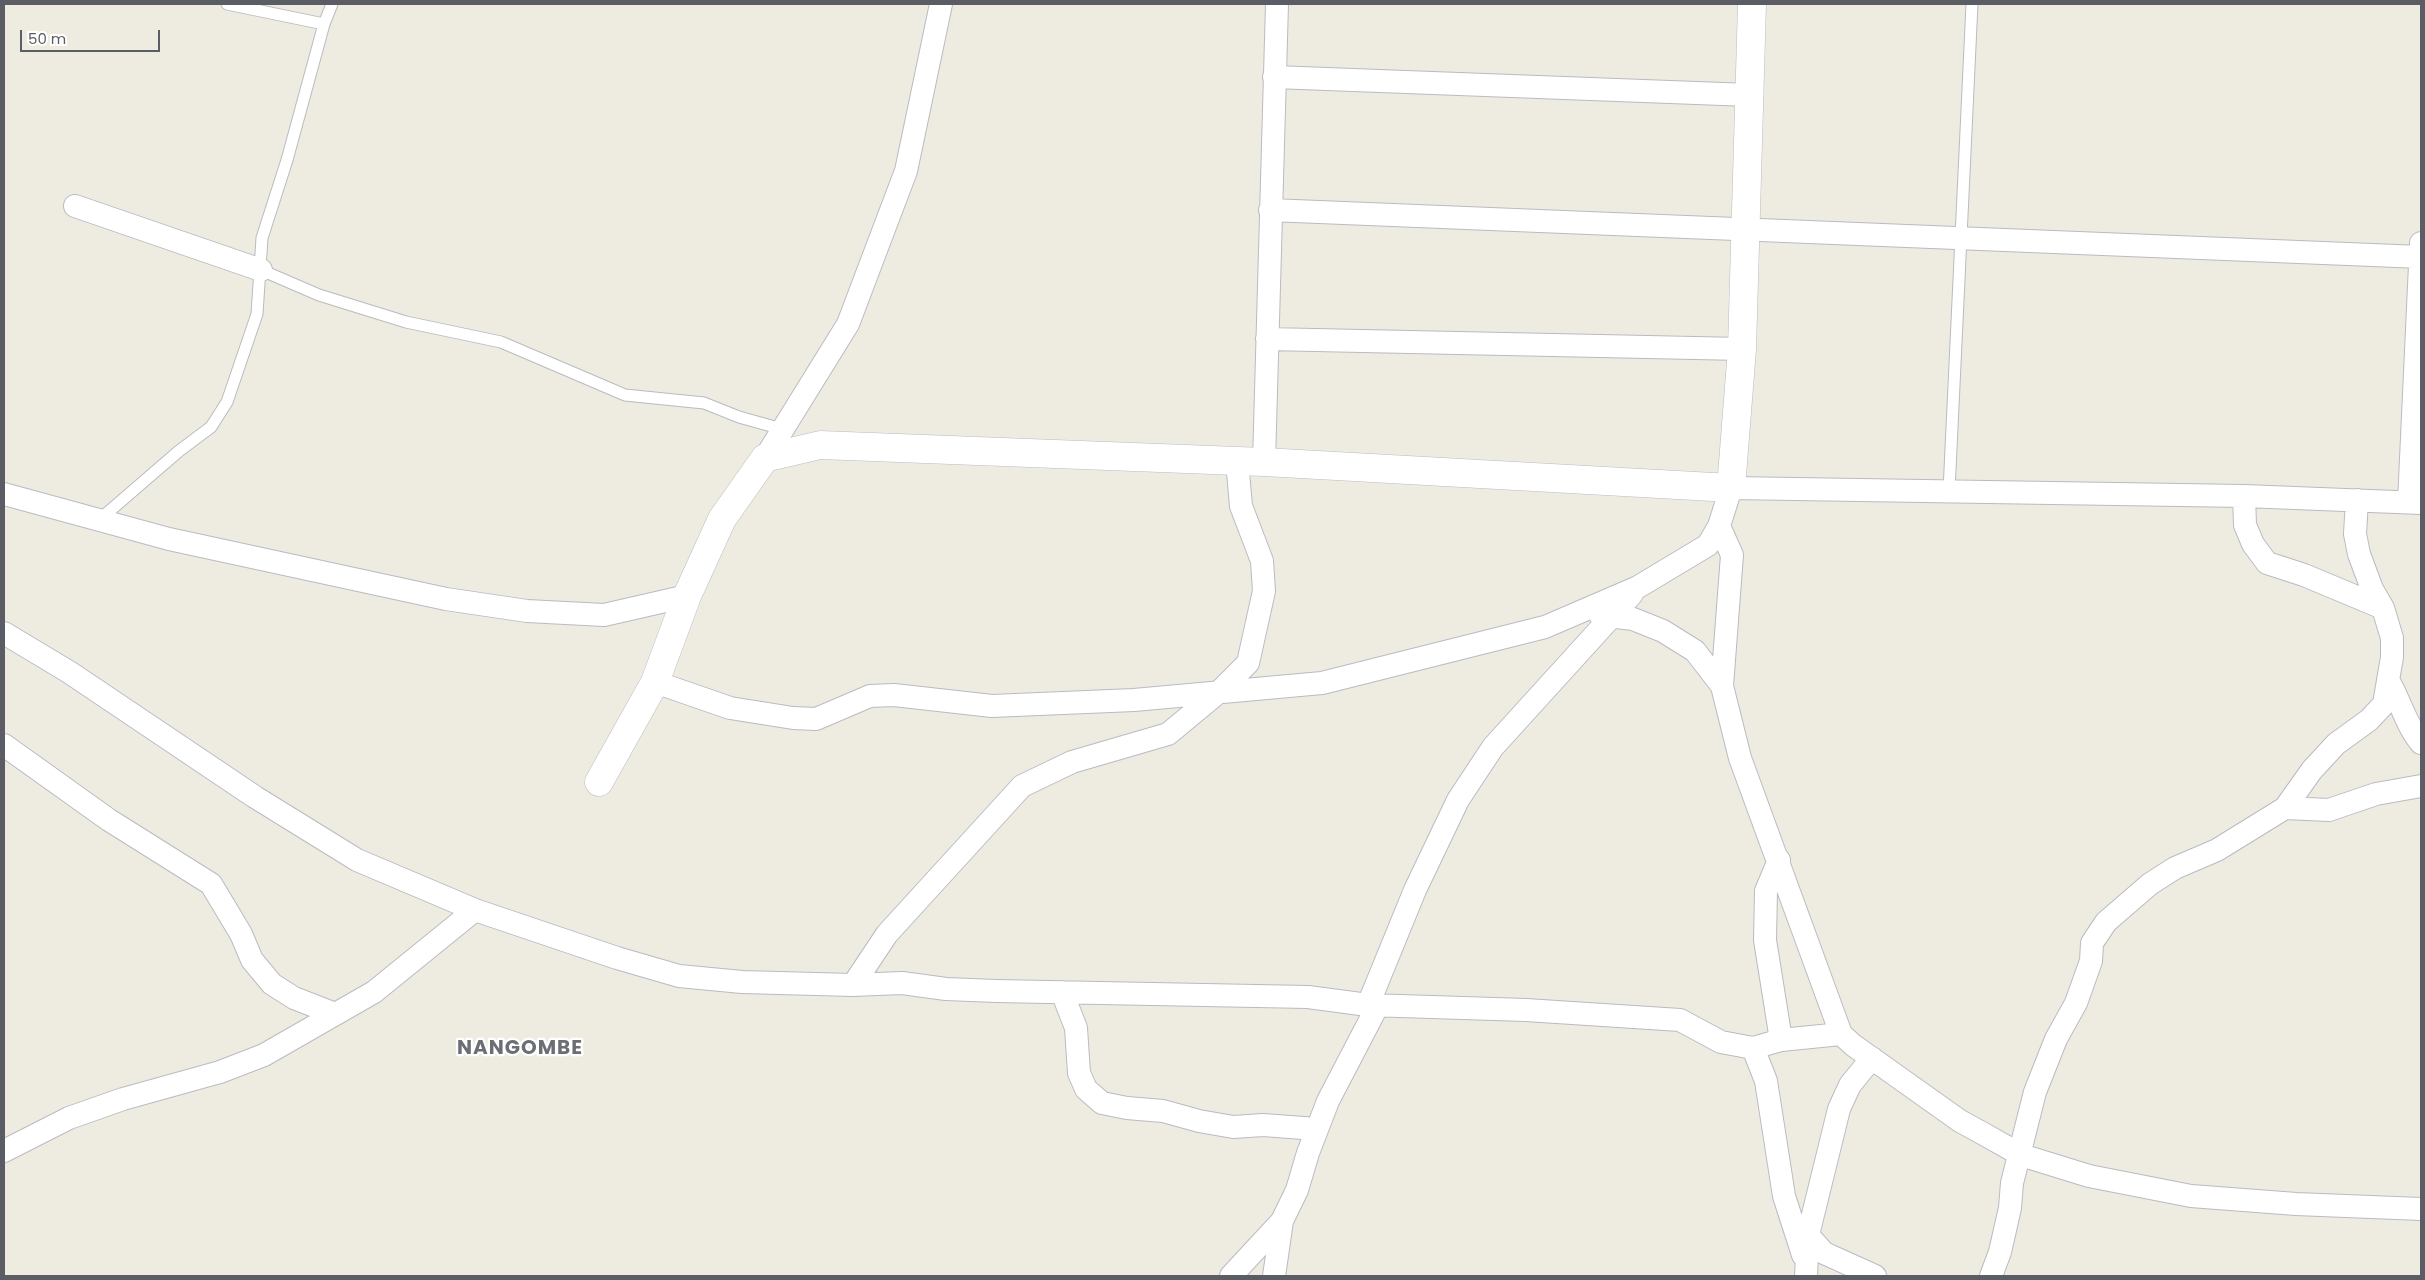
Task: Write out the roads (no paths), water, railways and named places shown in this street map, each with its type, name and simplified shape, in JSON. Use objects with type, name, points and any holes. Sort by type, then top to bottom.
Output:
[{"type":"street","points":[[599,782],[654,682],[687,596],[722,519],[764,458],[848,324],[906,171],[941,4]]},
{"type":"street","points":[[1264,462],[1277,4]]},
{"type":"street","points":[[654,682],[730,708],[793,718],[816,719],[870,696],[894,695],[992,706],[1134,700],[1322,683],[1545,627],[1638,587],[1708,545],[1719,526],[1731,488],[1742,349],[1752,4]]},
{"type":"street","points":[[1274,77],[1749,95]]},
{"type":"street","points":[[75,206],[261,270]]},
{"type":"street","points":[[1270,210],[2421,257]]},
{"type":"street","points":[[764,458],[820,445],[1264,462],[1731,488],[2244,496],[2415,502],[2421,243]]},
{"type":"street","points":[[1267,339],[1742,349]]},
{"type":"street","points":[[853,985],[887,934],[1022,786],[1072,762],[1168,734],[1220,691],[1248,663],[1264,591],[1262,562],[1241,506],[1237,461]]},
{"type":"street","points":[[4,494],[169,539],[446,599],[526,611],[604,615],[687,596]]},
{"type":"street","points":[[2244,496],[2245,525],[2254,544],[2267,563],[2304,575],[2384,608]]},
{"type":"street","points":[[1991,1276],[2000,1252],[2010,1208],[2012,1183],[2021,1155],[2036,1092],[2056,1038],[2076,1003],[2091,961],[2092,943],[2106,922],[2150,884],[2175,868],[2217,850],[2285,808],[2318,763],[2336,744],[2369,720],[2384,704],[2392,657],[2392,638],[2384,608],[2372,589],[2359,554],[2355,534],[2357,500]]},
{"type":"street","points":[[1719,526],[1732,555],[1722,686],[1740,758],[1779,860],[1841,1034],[1960,1121],[2021,1155],[2089,1176],[2190,1196],[2296,1204],[2421,1209]]},
{"type":"street","points":[[1231,1276],[1282,1221],[1297,1190],[1317,1129],[1373,1005],[1415,890],[1458,800],[1493,747],[1638,587]]},
{"type":"street","points":[[1581,613],[1633,619],[1663,631],[1695,651],[1722,686]]},
{"type":"street","points":[[4,633],[69,672],[255,797],[357,860],[475,910],[617,958],[680,976],[742,982],[853,985],[902,982],[946,989],[1308,997],[1373,1005],[1526,1010],[1680,1020],[1721,1042],[1753,1048],[1781,1040],[1841,1034]]},
{"type":"street","points":[[2388,680],[2400,700],[2412,733],[2421,743]]},
{"type":"street","points":[[4,744],[109,820],[211,884],[240,934],[252,960],[272,984],[294,998],[335,1014]]},
{"type":"street","points":[[2285,808],[2329,810],[2376,794],[2421,786]]},
{"type":"street","points":[[1779,860],[1766,891],[1765,940],[1781,1040]]},
{"type":"street","points":[[4,1151],[69,1118],[220,1072],[264,1055],[374,992],[475,910]]},
{"type":"street","points":[[1062,992],[1076,1028],[1079,1073],[1086,1089],[1102,1103],[1127,1108],[1163,1111],[1199,1121],[1233,1127],[1263,1125],[1317,1129]]},
{"type":"street","points":[[1753,1048],[1766,1082],[1784,1196],[1806,1270]]},
{"type":"street","points":[[1806,1270],[1808,1235],[1839,1109],[1850,1085],[1872,1058]]},
{"type":"street","points":[[1274,1276],[1282,1221]]},
{"type":"street","points":[[1808,1235],[1824,1253],[1874,1276]]},
{"type":"lane","points":[[227,4],[324,24]]},
{"type":"lane","points":[[99,520],[179,451],[211,427],[227,402],[257,314],[262,238],[324,24],[332,4]]},
{"type":"lane","points":[[1949,491],[1972,4]]},
{"type":"lane","points":[[261,270],[319,295],[406,322],[501,342],[624,395],[704,403],[739,417],[782,429]]},
{"type":"district","name":"NANGOMBE","points":[[520,1049]]}]
